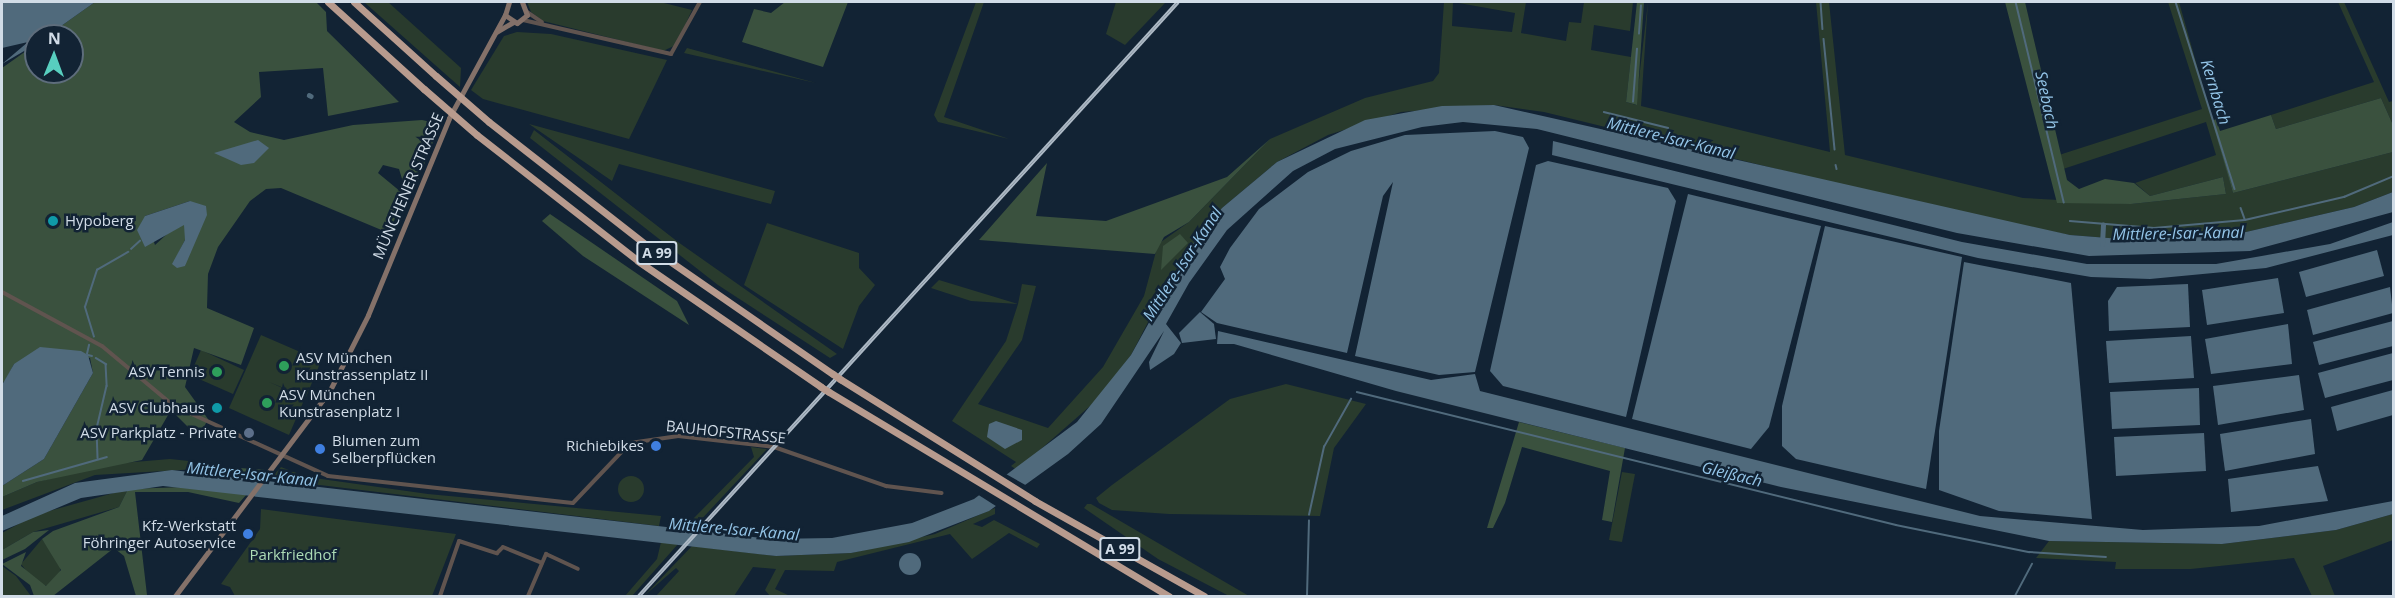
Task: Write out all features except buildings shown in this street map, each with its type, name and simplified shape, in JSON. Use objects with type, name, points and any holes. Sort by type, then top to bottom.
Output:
[{"type":"highway","name":"A 99","points":[[329,2],[477,135],[638,261],[829,393],[971,482],[1169,597]]},
{"type":"highway","name":"A 99","points":[[354,2],[489,122],[645,244],[840,379],[1035,501],[1204,597]]},
{"type":"main road","name":"MÜNCHENER STRASSE","points":[[175,597],[247,499],[283,455],[351,352],[449,118],[505,15],[509,2]]},
{"type":"main road","points":[[494,33],[513,22],[523,20],[527,12],[524,3]]},
{"type":"main road","points":[[505,15],[513,22]]},
{"type":"street","points":[[523,20],[671,54],[700,2]]},
{"type":"street","points":[[527,12],[549,25]]},
{"type":"street","points":[[2,292],[102,346],[174,406],[283,455]]},
{"type":"street","name":"BAUHOFSTRASSE","points":[[283,455],[328,476],[573,503],[630,443],[678,436],[774,447],[886,486],[942,493]]},
{"type":"street","points":[[440,597],[459,541],[497,553],[503,546],[542,563]]},
{"type":"street","points":[[528,597],[546,554],[578,569]]},
{"type":"green space","points":[[95,2],[316,2],[326,12],[327,31],[399,102],[328,116],[323,68],[259,72],[261,97],[234,122],[250,132],[284,140],[353,125],[422,120],[440,124],[415,188],[403,182],[399,169],[383,165],[378,173],[401,192],[391,234],[281,188],[266,189],[250,201],[218,247],[208,274],[207,308],[254,328],[241,365],[194,348],[185,387],[208,419],[204,427],[193,432],[171,410],[142,460],[37,482],[2,497],[2,486],[44,459],[93,373],[90,358],[14,364],[4,383],[2,379],[2,68],[24,52],[24,84],[84,84],[84,24],[64,24]],"holes":[[[190,201],[185,266],[173,264],[185,240],[185,225],[178,224],[155,245],[145,216]]]},
{"type":"green space","points":[[364,2],[388,2],[461,68],[460,87]]},
{"type":"green space","points":[[527,2],[660,2],[692,10],[676,45],[663,51],[543,21],[531,12]]},
{"type":"green space","points":[[785,2],[848,2],[823,67],[742,42],[754,9],[771,13]]},
{"type":"green space","points":[[976,2],[984,2],[944,117],[1009,139],[938,122],[934,115]]},
{"type":"green space","points":[[1116,2],[1166,2],[1125,45],[1106,34]]},
{"type":"green space","points":[[1444,2],[1453,2],[1526,2],[1521,33],[1566,41],[1569,22],[1581,23],[1584,2],[1633,2],[1630,31],[1594,25],[1591,50],[1631,57],[1626,102],[1636,105],[1648,2],[1641,106],[1830,152],[1816,2],[1829,2],[1845,155],[2023,198],[2131,204],[2226,194],[2223,177],[2150,196],[2135,183],[2216,155],[2206,122],[2063,169],[2059,155],[2202,109],[2168,2],[2179,2],[2233,193],[2393,152],[2393,192],[2354,207],[2246,232],[2134,240],[2070,235],[1977,218],[1544,112],[1494,105],[1401,112],[1328,135],[1277,162],[1222,208],[1173,274],[1131,355],[1098,399],[1017,470],[1011,466],[1016,462],[952,421],[1006,341],[1022,284],[1036,286],[1022,340],[978,404],[1048,428],[1103,367],[1144,296],[1158,244],[1189,222],[1270,139],[1365,98],[1433,81],[1439,73]],"holes":[[[1453,2],[1515,13],[1512,32],[1452,26]]]},
{"type":"green space","points":[[1637,2],[1644,2],[1637,105],[1626,102]]},
{"type":"green space","points":[[2005,2],[2025,2],[2067,180],[2079,189],[2105,179],[2134,183],[2150,196],[2223,177],[2226,194],[2131,204],[2057,203]]},
{"type":"green space","points":[[2338,2],[2344,2],[2389,102],[2393,101],[2393,125],[2381,98],[2276,129],[2271,115],[2374,82]]},
{"type":"green space","points":[[517,32],[551,34],[667,60],[629,139],[483,99],[471,90],[504,36]]},
{"type":"green space","points":[[687,48],[816,83],[684,53]]},
{"type":"green space","points":[[2381,98],[2393,125],[2393,152],[2233,193],[2212,121],[2216,119],[2220,131],[2271,115],[2276,129]]},
{"type":"green space","points":[[529,124],[775,191],[771,204],[619,164],[612,181]]},
{"type":"green space","points":[[534,130],[678,242],[837,354],[830,358],[718,285],[530,138]]},
{"type":"green space","points":[[1270,139],[1189,222],[1164,237],[1155,254],[979,240],[1047,163],[1036,216],[1106,221],[1227,177]]},
{"type":"green space","points":[[550,214],[677,301],[689,325],[583,256],[542,221]]},
{"type":"green space","points":[[767,223],[859,253],[859,268],[875,285],[859,306],[843,349],[744,285]]},
{"type":"green space","points":[[1180,234],[1188,243],[1161,270],[1163,246]]},
{"type":"green space","points":[[939,280],[1018,304],[971,301],[931,288]]},
{"type":"green space","points":[[261,335],[321,361],[306,397],[269,382],[305,398],[289,435],[229,408]]},
{"type":"green space","name":"ASV Tennis","points":[[201,350],[244,370],[233,394],[190,375]]},
{"type":"green space","points":[[1286,384],[1366,404],[1334,448],[1320,516],[1169,514],[1112,510],[1099,503],[1096,498],[1112,485],[1230,399]]},
{"type":"green space","points":[[1519,422],[1625,448],[1612,522],[1602,520],[1610,471],[1522,447],[1505,503],[1493,528],[1487,528]]},
{"type":"green space","points":[[751,447],[767,449],[697,524],[690,522],[754,457]]},
{"type":"green space","points":[[170,459],[189,461],[198,469],[95,475],[2,510],[2,497],[37,482],[110,464]]},
{"type":"green space","points":[[194,465],[240,468],[265,470],[253,476]]},
{"type":"green space","points":[[281,467],[307,477],[428,494],[661,516],[659,526],[270,479]]},
{"type":"green space","points":[[1622,472],[1635,474],[1622,542],[1609,540]]},
{"type":"green space","points":[[631,476],[640,480],[644,489],[640,498],[631,502],[622,498],[618,489],[622,480]]},
{"type":"green space","points":[[184,487],[247,494],[239,503],[188,492],[135,492],[147,595],[136,596],[124,556],[114,548],[53,596],[34,596],[30,585],[2,564],[26,552],[21,566],[46,586],[61,570],[42,539],[53,531],[119,507],[128,489]]},
{"type":"green space","points":[[128,489],[119,507],[33,532],[2,550],[2,533],[35,515]]},
{"type":"green space","points":[[1087,504],[1091,504],[1249,596],[1229,596],[1158,559],[1084,508]]},
{"type":"green space","points":[[995,508],[995,514],[973,524],[982,527],[994,520],[1040,544],[1037,548],[1009,533],[972,559],[950,534],[837,562],[834,571],[785,570],[775,589],[790,596],[770,596],[765,590],[776,569],[753,567],[734,596],[656,596],[679,571],[676,568],[644,596],[692,546],[776,556],[851,553],[935,534]]},
{"type":"green space","name":"Parkfriedhof","points":[[261,509],[456,534],[432,596],[235,596],[230,587],[221,584],[260,529]]},
{"type":"green space","points":[[2393,514],[2393,540],[2323,566],[2335,596],[2312,596],[2294,558],[2191,569],[2115,569],[2116,562],[2036,558],[2049,541],[2222,544],[2336,530]]},
{"type":"green space","points":[[49,530],[25,549],[2,560],[2,550],[33,532]]},
{"type":"green space","points":[[42,539],[61,565],[59,576],[47,586],[34,581],[21,564]]},
{"type":"green space","points":[[661,542],[678,544],[632,596],[625,596],[657,559]]},
{"type":"green space","points":[[2,566],[16,576],[31,596],[2,596]]},
{"type":"water","points":[[3,2],[95,2],[64,24],[24,24],[24,43],[2,48]]},
{"type":"water","points":[[24,45],[24,51],[2,64]]},
{"type":"water","name":"Mittlere-Isar-Kanal","points":[[1494,105],[2070,235],[2134,240],[2246,232],[2354,207],[2393,192],[2393,212],[2250,251],[2089,256],[1957,233],[1537,129],[1463,122],[1422,127],[1335,149],[1293,171],[1227,230],[1189,283],[1166,324],[1181,343],[1174,354],[1150,370],[1149,362],[1164,331],[1101,424],[1068,454],[989,511],[909,542],[851,553],[776,556],[163,486],[81,498],[2,531],[2,516],[75,483],[172,470],[771,539],[832,538],[912,523],[974,499],[1077,422],[1131,355],[1192,245],[1222,208],[1277,162],[1365,120],[1442,106]]},
{"type":"water","points":[[1495,131],[1523,137],[1529,148],[1475,372],[1439,375],[1355,356],[1393,182],[1383,196],[1347,353],[1217,323],[1201,312],[1225,279],[1220,267],[1230,248],[1259,209],[1308,172],[1351,151],[1405,135]]},
{"type":"water","points":[[258,140],[269,148],[254,163],[241,165],[214,153]]},
{"type":"water","points":[[1553,141],[1962,242],[2087,264],[2216,264],[2330,244],[2393,222],[2393,235],[2266,268],[2150,279],[2091,277],[1978,258],[1552,155]]},
{"type":"water","points":[[1548,161],[1668,188],[1676,201],[1626,417],[1503,386],[1490,371],[1536,165]]},
{"type":"water","points":[[1688,194],[1821,226],[1769,427],[1751,449],[1632,419]]},
{"type":"water","points":[[190,201],[206,206],[207,215],[185,266],[177,268],[172,264],[185,240],[184,225],[145,247],[137,230],[145,216]]},
{"type":"water","points":[[1825,226],[1962,257],[1926,489],[1796,459],[1782,446],[1782,406]]},
{"type":"water","points":[[2377,250],[2384,276],[2306,297],[2299,272]]},
{"type":"water","points":[[1964,262],[2071,283],[2092,519],[1999,511],[1939,490],[1939,431]]},
{"type":"water","points":[[2278,278],[2284,313],[2207,325],[2202,290]]},
{"type":"water","points":[[2188,284],[2190,327],[2109,331],[2108,301],[2117,287]]},
{"type":"water","points":[[2390,287],[2393,313],[2313,335],[2307,310]]},
{"type":"water","points":[[1200,312],[1214,324],[1216,339],[1182,343],[1179,333]]},
{"type":"water","points":[[2393,321],[2393,346],[2319,365],[2313,342]]},
{"type":"water","points":[[2288,324],[2292,364],[2211,374],[2205,339]]},
{"type":"water","points":[[1218,331],[1431,380],[1475,374],[1480,391],[1980,516],[2143,530],[2259,526],[2393,501],[2393,514],[2336,530],[2222,544],[2049,541],[1781,487],[1396,391],[1234,344],[1217,344]]},
{"type":"water","points":[[2191,336],[2194,378],[2109,383],[2106,341]]},
{"type":"water","points":[[40,347],[81,351],[88,355],[93,373],[44,459],[2,486],[2,385],[14,364]]},
{"type":"water","points":[[2393,353],[2393,380],[2325,398],[2318,373]]},
{"type":"water","points":[[2299,375],[2304,410],[2218,425],[2213,386]]},
{"type":"water","points":[[2199,388],[2200,425],[2112,429],[2110,392]]},
{"type":"water","points":[[2393,390],[2393,415],[2337,431],[2331,407]]},
{"type":"water","points":[[2311,419],[2315,454],[2225,471],[2220,434]]},
{"type":"water","points":[[996,421],[1022,430],[1022,440],[1005,449],[987,437],[989,424]]},
{"type":"water","points":[[2204,433],[2206,471],[2116,476],[2114,437]]},
{"type":"water","points":[[2318,466],[2328,501],[2231,512],[2228,479]]},
{"type":"water","points":[[910,553],[918,556],[921,564],[918,572],[910,575],[902,572],[899,564],[902,556]]},
{"type":"pier","points":[[1006,474],[1029,487],[999,508],[977,494]]},
{"type":"waterway","points":[[1821,2],[1823,29]]},
{"type":"waterway","name":"Seebach","points":[[2016,2],[2064,202]]},
{"type":"waterway","name":"Kernbach","points":[[2176,2],[2235,189]]},
{"type":"waterway","points":[[1639,34],[1641,6]]},
{"type":"waterway","points":[[1824,39],[1835,149]]},
{"type":"waterway","points":[[1633,102],[1637,49]]},
{"type":"waterway","name":"Mittlere-Isar-Kanal","points":[[1604,112],[1668,128]]},
{"type":"waterway","points":[[1836,165],[1837,169]]},
{"type":"waterway","name":"Mittlere-Isar-Kanal","points":[[2070,221],[2154,228],[2245,220],[2344,197],[2394,176]]},
{"type":"waterway","name":"Kernbach","points":[[2241,208],[2245,219]]},
{"type":"waterway","points":[[2102,244],[2103,225]]},
{"type":"waterway","points":[[131,249],[140,241]]},
{"type":"waterway","points":[[94,337],[85,307],[97,270],[128,252]]},
{"type":"waterway","points":[[87,354],[89,345]]},
{"type":"waterway","points":[[88,355],[92,356]]},
{"type":"waterway","points":[[96,358],[106,364],[107,386],[97,429],[98,458]]},
{"type":"waterway","name":"Gleißach","points":[[1357,392],[1896,525],[2029,552],[2106,557]]},
{"type":"waterway","name":"Gleißach","points":[[1309,515],[1324,447],[1351,399]]},
{"type":"waterway","points":[[23,481],[107,457]]},
{"type":"waterway","name":"Gleißach","points":[[1307,596],[1309,521]]},
{"type":"waterway","points":[[2015,596],[2032,564]]},
{"type":"railway","points":[[639,596],[1178,2]]},
{"type":"place","name":"Hypoberg","points":[[53,221]]},
{"type":"place","name":"ASV München Kunstrassenplatz II","points":[[284,366]]},
{"type":"place","name":"ASV Tennis","points":[[217,372]]},
{"type":"place","name":"ASV München Kunstrasenplatz I","points":[[267,403]]},
{"type":"place","name":"ASV Clubhaus","points":[[217,408]]},
{"type":"place","name":"ASV Parkplatz - Private","points":[[249,433]]},
{"type":"place","name":"Richiebikes","points":[[656,446]]},
{"type":"place","name":"Blumen zum Selberpflücken","points":[[320,449]]},
{"type":"place","name":"Kfz-Werkstatt Föhringer Autoservice","points":[[248,534]]}]
